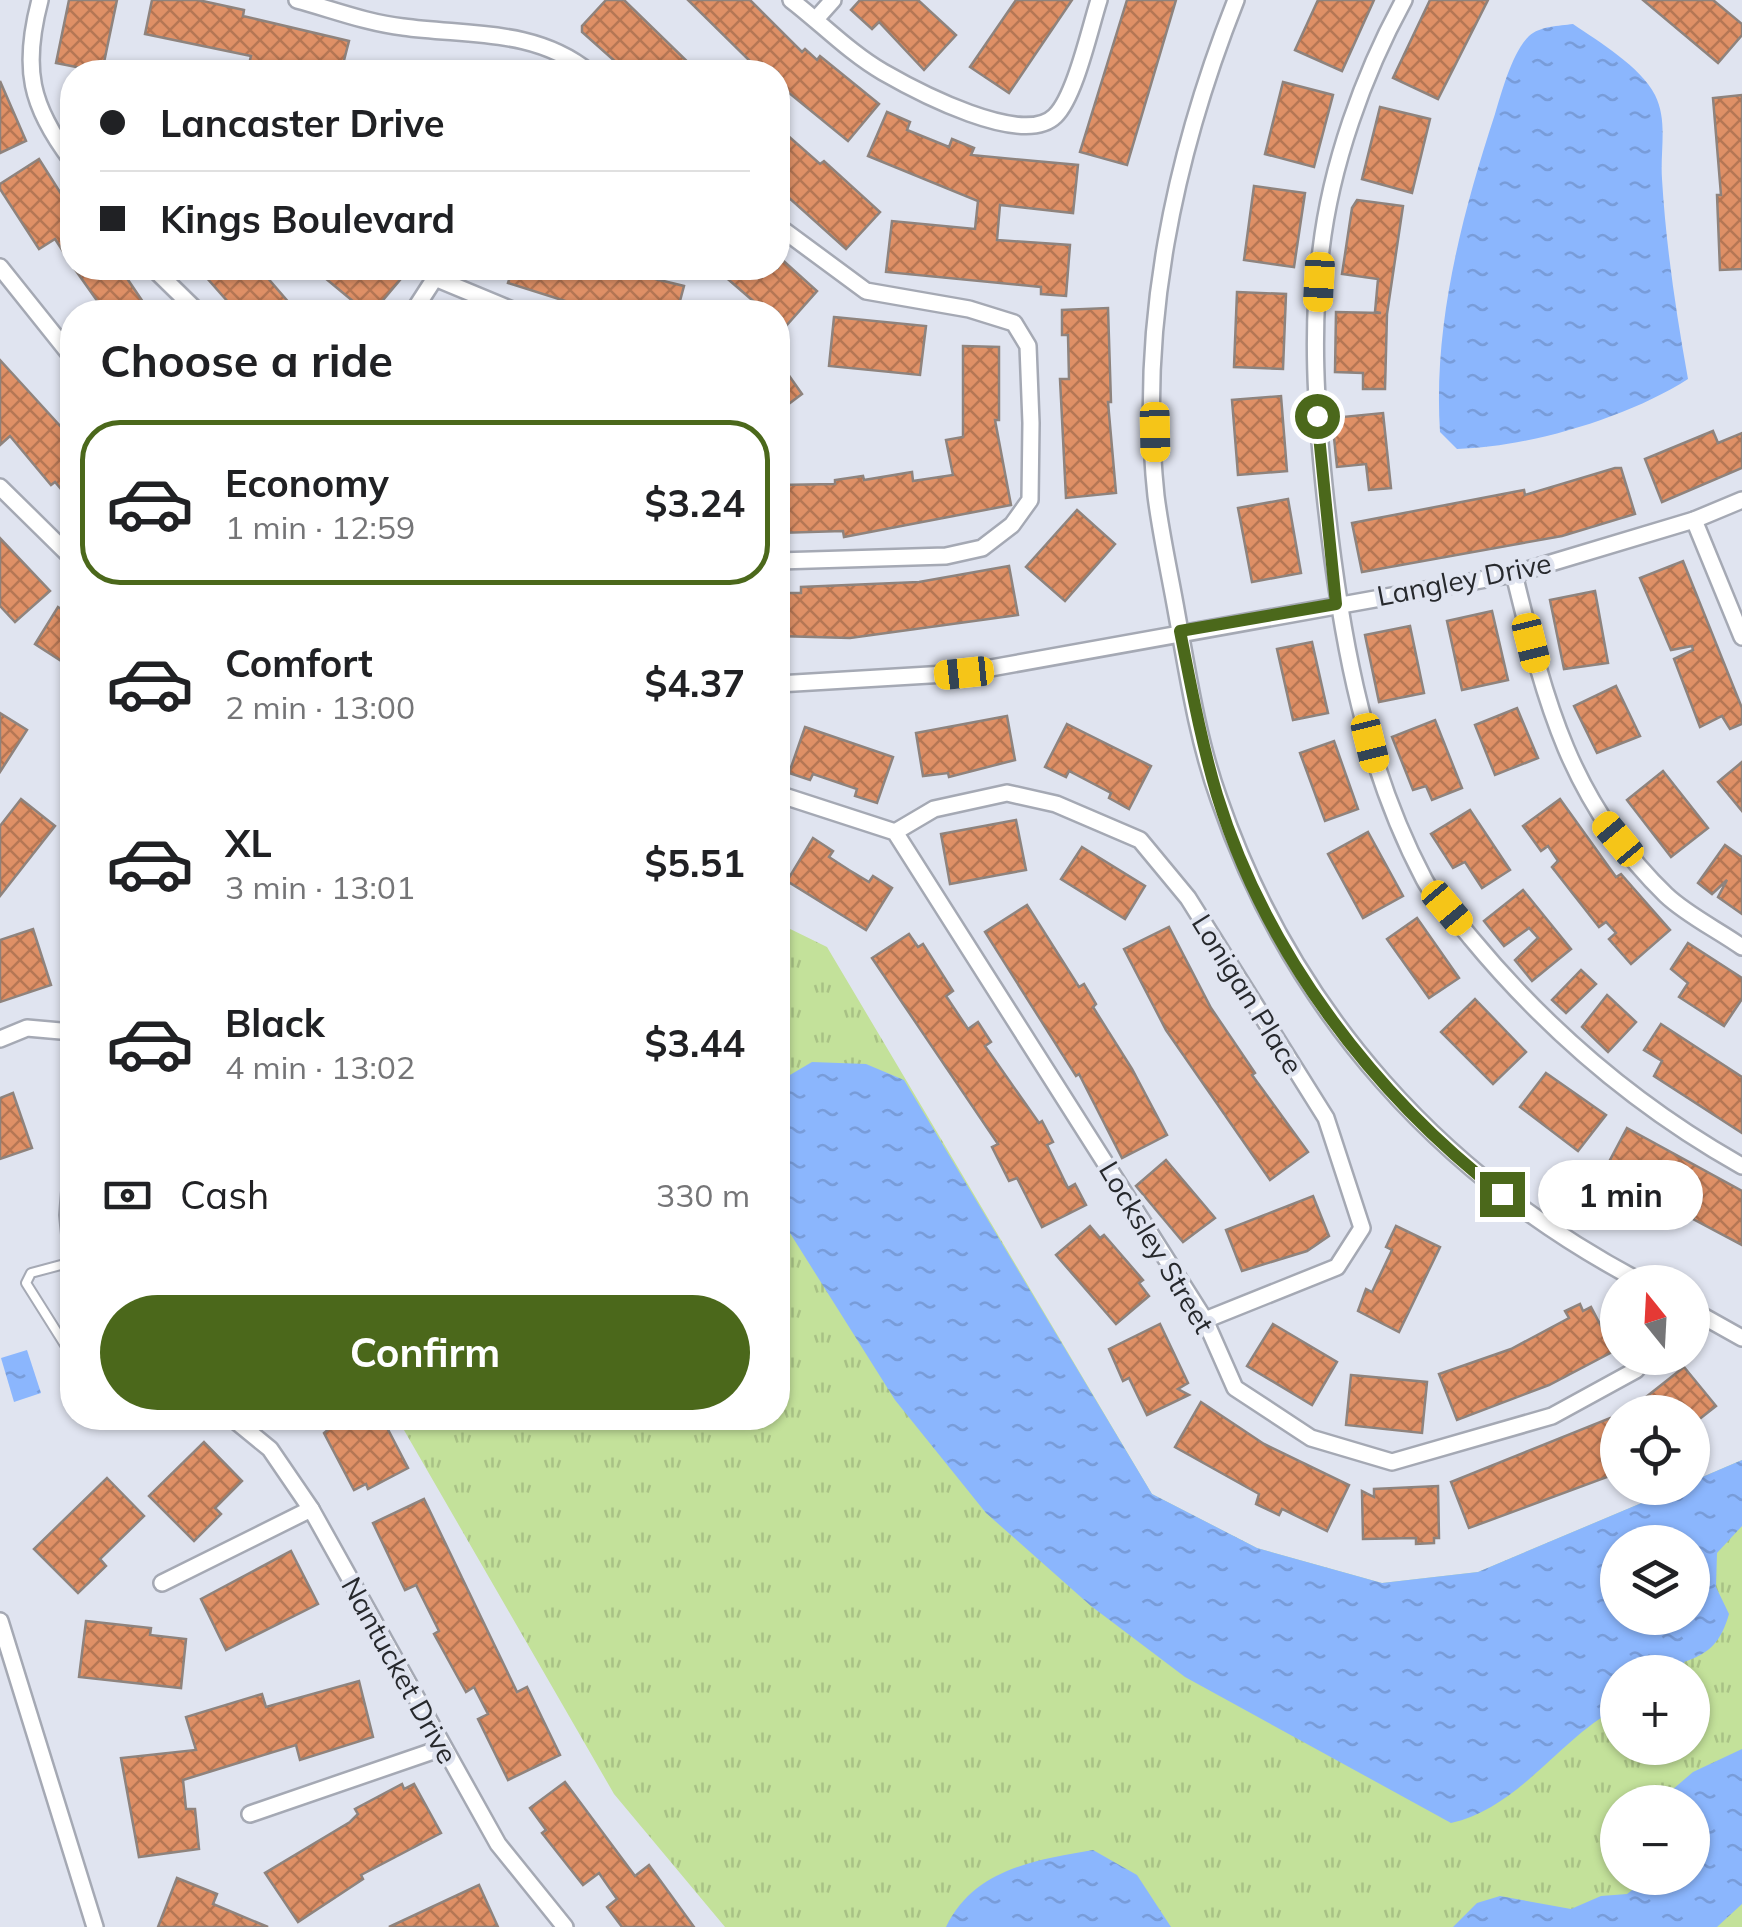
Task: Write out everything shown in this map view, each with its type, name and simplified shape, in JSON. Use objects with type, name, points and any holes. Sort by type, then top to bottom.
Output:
[{"type":"street","points":[[40,0],[30,35],[29,80],[60,145]]},
{"type":"street","points":[[296,0],[398,27],[523,38],[566,53],[574,60]]},
{"type":"street","points":[[791,0],[880,71],[1000,124],[1025,126],[1055,117],[1099,0]]},
{"type":"street","points":[[816,20],[832,0]]},
{"type":"street","points":[[1236,0],[1209,66],[1178,177],[1159,278],[1154,368],[1156,494],[1180,631],[1218,798],[1254,886],[1335,1027],[1448,1153],[1528,1214],[1613,1265]]},
{"type":"street","points":[[1404,0],[1383,40],[1346,142],[1321,249],[1314,379],[1336,604],[1379,778],[1426,882],[1490,961],[1590,1063],[1678,1130],[1742,1166]]},
{"type":"street","points":[[790,235],[866,292],[969,309],[1014,323],[1028,346],[1031,423],[1030,500],[1012,525],[982,548],[946,556],[790,561]]},
{"type":"street","points":[[0,267],[60,342]]},
{"type":"street","points":[[165,280],[186,300]]},
{"type":"street","points":[[446,280],[490,300]]},
{"type":"street","points":[[0,486],[60,546]]},
{"type":"street","name":"Langley Drive","points":[[790,683],[964,673],[1180,631],[1514,574],[1694,520],[1742,500]]},
{"type":"street","points":[[1694,520],[1742,638]]},
{"type":"street","points":[[1514,574],[1548,712],[1594,810],[1667,896],[1742,946]]},
{"type":"street","name":"Lonigan Place","points":[[896,832],[934,809],[1008,793],[1056,804],[1140,840],[1188,898],[1326,1118],[1362,1228],[1337,1267],[1206,1320]]},
{"type":"street","points":[[790,798],[896,832]]},
{"type":"street","name":"Locksley Street","points":[[896,832],[1206,1320],[1234,1388],[1311,1438],[1392,1462],[1552,1416],[1627,1375]]},
{"type":"street","points":[[0,1039],[27,1028],[60,1031]]},
{"type":"street","points":[[1710,1320],[1742,1338]]},
{"type":"street","name":"Nantucket Drive","points":[[247,1430],[270,1449],[311,1509],[498,1844],[566,1927]]},
{"type":"street","points":[[162,1583],[311,1509]]},
{"type":"street","points":[[0,1621],[95,1927]]},
{"type":"street","points":[[250,1814],[442,1748]]},
{"type":"lane","points":[[60,1265],[31,1273],[26,1284],[60,1337]]},
{"type":"green space","points":[[790,929],[827,947],[1152,1494],[1257,1548],[1382,1583],[1478,1572],[1637,1505],[1710,1505],[1710,1474],[1742,1460],[1742,1927],[725,1927],[614,1794],[404,1430],[790,1430]]},
{"type":"water","points":[[1573,24],[1629,65],[1648,84],[1659,105],[1666,229],[1688,379],[1636,406],[1577,428],[1515,443],[1457,449],[1440,432],[1441,351],[1452,270],[1471,191],[1504,84],[1523,43],[1533,33]]},
{"type":"water","points":[[812,1062],[866,1064],[904,1080],[1152,1494],[1257,1548],[1382,1583],[1478,1572],[1637,1505],[1710,1505],[1710,1474],[1742,1460],[1742,1526],[1717,1553],[1716,1587],[1729,1614],[1718,1639],[1699,1655],[1600,1655],[1600,1719],[1497,1803],[1451,1823],[1185,1677],[1091,1606],[986,1513],[895,1400],[790,1233],[790,1075]]},
{"type":"water","points":[[27,1350],[41,1393],[14,1402],[1,1358]]},
{"type":"water","points":[[1742,1749],[1742,1904],[1717,1927],[1453,1927],[1477,1903],[1500,1896],[1571,1909],[1601,1896],[1710,1895],[1710,1785],[1678,1785]]},
{"type":"water","points":[[1093,1850],[1137,1875],[1171,1927],[946,1927],[973,1892],[1008,1870]]},
{"type":"building","points":[[69,0],[117,0],[104,60],[56,63]]},
{"type":"building","points":[[152,0],[198,0],[244,10],[243,16],[349,41],[344,60],[250,60],[251,56],[145,34]]},
{"type":"building","points":[[606,0],[624,0],[686,60],[614,60],[582,32],[582,26]]},
{"type":"building","points":[[688,0],[750,0],[802,52],[805,49],[817,60],[820,56],[879,104],[848,141],[790,94],[790,60],[749,60]]},
{"type":"building","points":[[860,0],[918,0],[956,35],[924,70],[879,22],[872,29],[851,10]]},
{"type":"building","points":[[1016,0],[1072,0],[1009,93],[970,67]]},
{"type":"building","points":[[1127,0],[1176,0],[1127,165],[1080,152]]},
{"type":"building","points":[[1318,0],[1374,0],[1342,71],[1295,50]]},
{"type":"building","points":[[1430,0],[1488,0],[1438,99],[1393,78]]},
{"type":"building","points":[[1643,0],[1713,0],[1742,24],[1742,35],[1718,63]]},
{"type":"building","points":[[0,81],[26,141],[0,153]]},
{"type":"building","points":[[1283,82],[1333,95],[1314,167],[1265,154]]},
{"type":"building","points":[[1742,95],[1742,269],[1720,270],[1717,195],[1721,195],[1713,98]]},
{"type":"building","points":[[1380,107],[1430,119],[1412,193],[1362,179]]},
{"type":"building","points":[[887,112],[910,122],[907,130],[949,147],[952,139],[974,148],[971,155],[1078,165],[1073,213],[1000,205],[997,240],[1070,245],[1066,296],[1041,294],[1041,287],[886,272],[892,221],[975,229],[978,201],[868,156]]},
{"type":"building","points":[[790,138],[820,164],[824,161],[880,212],[846,249],[790,199]]},
{"type":"building","points":[[39,159],[60,192],[60,247],[55,239],[39,249],[0,184]]},
{"type":"building","points":[[1254,186],[1305,193],[1294,267],[1244,260]]},
{"type":"building","points":[[1357,200],[1403,206],[1387,314],[1385,389],[1363,389],[1363,373],[1335,372],[1336,312],[1381,313],[1375,312],[1378,279],[1342,274],[1352,208]]},
{"type":"building","points":[[790,267],[817,291],[790,321],[790,300],[752,300],[729,280],[790,280]]},
{"type":"building","points":[[82,280],[128,280],[142,300],[97,300]]},
{"type":"building","points":[[209,280],[269,280],[287,300],[226,300]]},
{"type":"building","points":[[327,280],[400,280],[383,300],[352,300]]},
{"type":"building","points":[[659,280],[684,286],[680,300],[562,300],[508,283]]},
{"type":"building","points":[[1237,292],[1286,294],[1283,369],[1234,367]]},
{"type":"building","points":[[1108,308],[1108,402],[1116,493],[1066,498],[1060,379],[1069,379],[1068,335],[1062,335],[1062,310]]},
{"type":"building","points":[[834,317],[926,326],[920,375],[829,366]]},
{"type":"building","points":[[963,346],[999,347],[999,420],[995,420],[1011,505],[844,537],[843,531],[790,533],[790,485],[835,484],[835,480],[912,472],[913,481],[953,475],[946,440],[963,437]]},
{"type":"building","points":[[0,360],[60,426],[60,488],[55,482],[51,485],[10,436],[0,445]]},
{"type":"building","points":[[790,377],[802,394],[790,403]]},
{"type":"building","points":[[1281,396],[1287,471],[1238,475],[1232,400]]},
{"type":"building","points":[[1383,413],[1391,488],[1369,490],[1366,464],[1337,467],[1332,418]]},
{"type":"building","points":[[1713,431],[1718,443],[1742,433],[1742,468],[1662,502],[1645,459]]},
{"type":"building","points":[[1621,468],[1635,514],[1562,536],[1362,572],[1352,523],[1524,490],[1525,495]]},
{"type":"building","points":[[1288,499],[1301,573],[1252,582],[1238,508]]},
{"type":"building","points":[[1077,510],[1115,544],[1065,601],[1026,567]]},
{"type":"building","points":[[0,538],[50,591],[15,622],[0,606]]},
{"type":"building","points":[[1683,561],[1742,708],[1742,724],[1730,729],[1722,716],[1700,727],[1674,659],[1693,650],[1692,646],[1671,650],[1640,578]]},
{"type":"building","points":[[1009,566],[1018,615],[850,638],[790,636],[790,593],[801,593],[801,587],[919,582]]},
{"type":"building","points":[[1595,591],[1608,663],[1564,669],[1550,600]]},
{"type":"building","points":[[58,607],[60,608],[60,660],[35,644]]},
{"type":"building","points":[[1492,611],[1508,680],[1462,690],[1447,621]]},
{"type":"building","points":[[1410,626],[1424,693],[1379,702],[1365,635]]},
{"type":"building","points":[[1312,642],[1328,713],[1293,720],[1277,649]]},
{"type":"building","points":[[1616,686],[1640,736],[1597,753],[1574,706]]},
{"type":"building","points":[[1517,708],[1538,758],[1495,775],[1475,725]]},
{"type":"building","points":[[0,713],[27,730],[0,772]]},
{"type":"building","points":[[1007,716],[1015,760],[949,777],[948,773],[923,776],[916,733]]},
{"type":"building","points":[[1435,720],[1462,788],[1432,800],[1426,786],[1413,790],[1392,737]]},
{"type":"building","points":[[1067,724],[1151,766],[1129,809],[1109,798],[1111,793],[1069,771],[1066,777],[1045,767]]},
{"type":"building","points":[[805,727],[893,757],[877,803],[855,796],[857,789],[813,774],[810,780],[790,770]]},
{"type":"building","points":[[1334,741],[1358,809],[1325,821],[1300,753]]},
{"type":"building","points":[[1742,762],[1742,811],[1718,782]]},
{"type":"building","points":[[1663,771],[1708,828],[1671,857],[1627,800]]},
{"type":"building","points":[[21,799],[55,826],[0,896],[0,826]]},
{"type":"building","points":[[1560,799],[1616,877],[1621,874],[1670,930],[1631,964],[1609,939],[1616,933],[1606,922],[1599,927],[1552,867],[1558,861],[1548,846],[1541,851],[1523,826]]},
{"type":"building","points":[[1470,810],[1510,870],[1482,888],[1465,862],[1453,868],[1431,834]]},
{"type":"building","points":[[1016,820],[1026,870],[950,884],[941,834]]},
{"type":"building","points":[[1368,832],[1403,896],[1363,918],[1328,854]]},
{"type":"building","points":[[813,838],[833,851],[829,857],[849,870],[869,882],[873,876],[892,888],[866,930],[790,883],[790,876]]},
{"type":"building","points":[[1725,845],[1742,857],[1742,914],[1718,897],[1727,880],[1712,894],[1698,883]]},
{"type":"building","points":[[1082,847],[1145,886],[1125,919],[1061,879]]},
{"type":"building","points":[[1523,890],[1571,949],[1532,981],[1515,960],[1538,938],[1529,928],[1504,946],[1484,921]]},
{"type":"building","points":[[1027,905],[1079,987],[1084,984],[1096,1004],[1093,1007],[1167,1135],[1122,1158],[1079,1074],[1076,1076],[985,932]]},
{"type":"building","points":[[1417,918],[1459,978],[1429,998],[1387,939]]},
{"type":"building","points":[[1169,927],[1211,1008],[1255,1073],[1252,1075],[1308,1152],[1270,1180],[1166,1030],[1124,949]]},
{"type":"building","points":[[33,929],[51,985],[0,1002],[0,940]]},
{"type":"building","points":[[909,934],[918,947],[923,944],[953,991],[946,996],[968,1029],[978,1022],[991,1042],[985,1046],[1039,1123],[1042,1121],[1053,1142],[1047,1145],[1068,1188],[1075,1184],[1086,1205],[1042,1227],[1017,1178],[1009,1181],[992,1147],[998,1144],[872,958]]},
{"type":"building","points":[[1688,943],[1742,978],[1742,999],[1724,1026],[1679,997],[1688,983],[1671,969]]},
{"type":"building","points":[[1581,970],[1596,984],[1566,1013],[1552,1000]]},
{"type":"building","points":[[1607,995],[1636,1022],[1608,1052],[1582,1027]]},
{"type":"building","points":[[1475,999],[1526,1052],[1493,1084],[1441,1032]]},
{"type":"building","points":[[1661,1024],[1742,1077],[1742,1133],[1654,1076],[1662,1061],[1644,1050]]},
{"type":"building","points":[[1546,1073],[1606,1115],[1578,1151],[1520,1107]]},
{"type":"building","points":[[13,1093],[32,1148],[0,1159],[0,1098]]},
{"type":"building","points":[[1627,1128],[1742,1191],[1742,1245],[1693,1219],[1700,1207],[1610,1160]]},
{"type":"building","points":[[1166,1160],[1215,1218],[1183,1242],[1136,1186]]},
{"type":"building","points":[[1313,1196],[1329,1236],[1307,1251],[1242,1271],[1226,1230]]},
{"type":"building","points":[[1090,1226],[1100,1238],[1104,1235],[1143,1280],[1139,1283],[1149,1296],[1116,1324],[1056,1255]]},
{"type":"building","points":[[1396,1226],[1440,1247],[1399,1332],[1358,1311],[1366,1289],[1372,1292],[1392,1250],[1386,1247]]},
{"type":"building","points":[[1580,1304],[1583,1311],[1591,1307],[1600,1324],[1600,1358],[1549,1385],[1457,1420],[1439,1374],[1511,1349],[1569,1318],[1565,1311]]},
{"type":"building","points":[[1160,1324],[1188,1383],[1178,1389],[1189,1395],[1147,1415],[1129,1378],[1123,1381],[1109,1349]]},
{"type":"building","points":[[1273,1324],[1337,1362],[1312,1405],[1247,1366]]},
{"type":"building","points":[[1351,1375],[1427,1382],[1422,1433],[1346,1425]]},
{"type":"building","points":[[1674,1375],[1691,1375],[1707,1395],[1649,1395]]},
{"type":"building","points":[[1201,1402],[1264,1444],[1349,1485],[1327,1531],[1282,1509],[1279,1515],[1256,1504],[1259,1494],[1175,1447]]},
{"type":"building","points":[[1600,1422],[1600,1480],[1469,1528],[1451,1482]]},
{"type":"building","points":[[388,1430],[408,1468],[368,1489],[366,1484],[354,1490],[324,1433]]},
{"type":"building","points":[[204,1442],[242,1481],[215,1508],[221,1514],[194,1541],[149,1496]]},
{"type":"building","points":[[107,1478],[144,1516],[100,1559],[106,1566],[78,1593],[34,1549]]},
{"type":"building","points":[[1438,1486],[1439,1538],[1434,1538],[1434,1543],[1416,1544],[1416,1538],[1363,1539],[1362,1491],[1374,1497],[1374,1489]]},
{"type":"building","points":[[424,1499],[517,1692],[527,1687],[560,1755],[508,1780],[478,1719],[488,1714],[474,1687],[466,1692],[434,1634],[439,1631],[416,1585],[405,1590],[373,1523]]},
{"type":"building","points":[[291,1551],[318,1604],[226,1650],[201,1599]]},
{"type":"building","points":[[86,1621],[151,1628],[150,1635],[186,1639],[181,1688],[79,1677]]},
{"type":"building","points":[[359,1681],[373,1737],[300,1760],[296,1745],[183,1780],[186,1809],[195,1809],[199,1849],[139,1857],[121,1758],[196,1750],[186,1717],[262,1694],[266,1707]]},
{"type":"building","points":[[565,1782],[635,1876],[649,1865],[694,1927],[622,1927],[607,1907],[617,1899],[599,1873],[583,1885],[542,1833],[546,1830],[530,1808]]},
{"type":"building","points":[[402,1784],[404,1789],[414,1784],[441,1833],[361,1875],[363,1879],[298,1922],[265,1873],[350,1822],[358,1814],[355,1809]]},
{"type":"building","points":[[177,1878],[217,1894],[213,1904],[268,1927],[158,1927]]},
{"type":"building","points":[[479,1885],[498,1927],[389,1927]]},
{"type":"route","points":[[1317,416],[1336,604],[1180,631],[1195,708],[1218,798],[1254,886],[1302,975],[1335,1027],[1448,1153],[1502,1194]]}]
